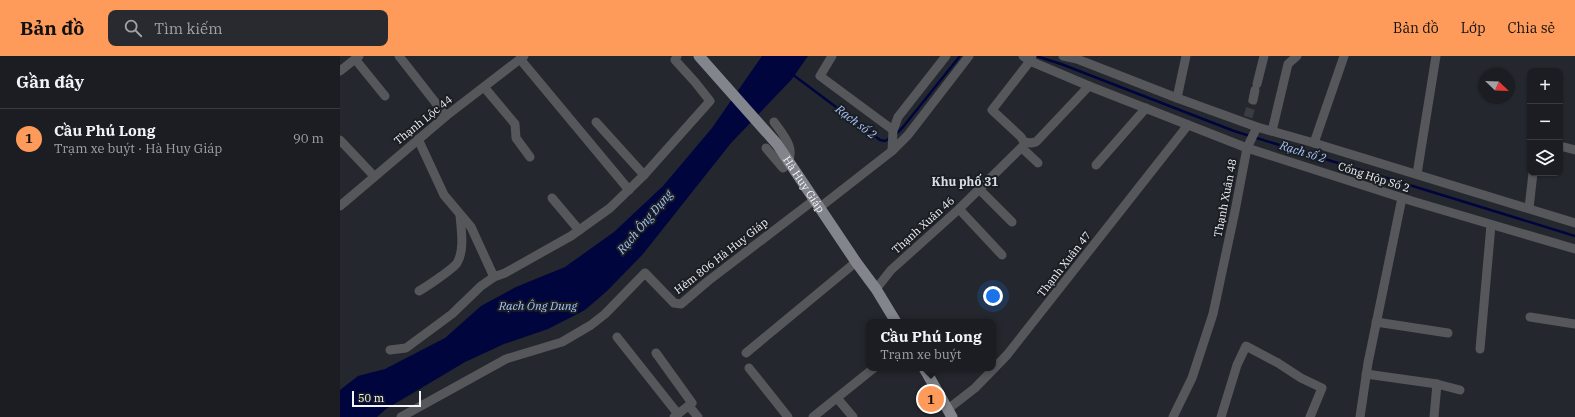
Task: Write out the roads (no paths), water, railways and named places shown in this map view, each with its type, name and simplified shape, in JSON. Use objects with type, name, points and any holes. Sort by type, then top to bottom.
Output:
[{"type":"main road","name":"Hà Huy Giáp","points":[[699,56],[777,144],[856,262],[876,289],[894,319]]},
{"type":"main road","points":[[926,371],[950,413]]},
{"type":"street","points":[[399,56],[446,116]]},
{"type":"street","points":[[390,350],[406,348],[452,314],[481,286],[494,277],[505,273],[571,236],[610,208],[644,175],[710,101],[675,60],[677,56]]},
{"type":"street","points":[[832,56],[820,76],[893,131]]},
{"type":"street","points":[[892,147],[893,131],[898,117],[946,56]]},
{"type":"street","name":"Hẻm 806 Hà Huy Giáp","points":[[401,417],[506,359],[562,342],[591,325],[605,314],[645,273],[674,303],[681,304],[708,281],[817,204],[892,147],[918,123],[969,56]]},
{"type":"street","points":[[1063,56],[1076,59],[1177,98],[1248,120],[1257,127],[1417,174],[1575,223]]},
{"type":"street","points":[[1177,98],[1186,56]]},
{"type":"street","points":[[1253,100],[1264,56]]},
{"type":"street","points":[[1272,131],[1288,64],[1297,56]]},
{"type":"street","points":[[1314,143],[1344,56]]},
{"type":"street","points":[[1417,174],[1436,56]]},
{"type":"street","points":[[340,71],[357,58],[385,96]]},
{"type":"street","points":[[522,58],[629,190]]},
{"type":"street","name":"Thạnh Lộc 44","points":[[340,206],[446,116],[522,58]]},
{"type":"street","points":[[1028,58],[992,110],[1022,137],[1023,145],[1038,162]]},
{"type":"street","name":"Cống Hộp Số 2","points":[[1028,58],[1089,86],[1247,148],[1402,198],[1575,249]]},
{"type":"street","points":[[1023,145],[1036,142],[1089,86]]},
{"type":"street","points":[[484,87],[515,124],[516,138],[530,157]]},
{"type":"street","points":[[1096,165],[1146,108]]},
{"type":"street","points":[[596,122],[644,175]]},
{"type":"street","points":[[766,148],[783,168],[789,162],[791,150],[785,136],[774,122]]},
{"type":"street","name":"Thạnh Xuân 47","points":[[996,367],[1007,355],[1188,125]]},
{"type":"street","name":"Thạnh Xuân 48","points":[[1173,417],[1192,378],[1213,314],[1247,148],[1257,127]]},
{"type":"street","points":[[418,139],[444,195],[471,227],[494,277]]},
{"type":"street","points":[[340,140],[374,176]]},
{"type":"street","name":"Thạnh Xuân 46","points":[[876,289],[891,270],[959,208],[1023,145]]},
{"type":"street","points":[[1563,147],[1575,150]]},
{"type":"street","points":[[1529,208],[1533,176]]},
{"type":"street","points":[[979,189],[1012,222]]},
{"type":"street","points":[[552,198],[579,230]]},
{"type":"street","points":[[1360,417],[1366,374],[1402,198]]},
{"type":"street","points":[[959,208],[1002,255]]},
{"type":"street","points":[[419,291],[430,285],[457,263],[462,244],[460,215]]},
{"type":"street","points":[[1480,350],[1492,225]]},
{"type":"street","points":[[746,353],[856,262]]},
{"type":"street","points":[[1530,317],[1575,324]]},
{"type":"street","points":[[1376,322],[1448,333]]},
{"type":"street","points":[[617,337],[676,416],[692,403],[656,353]]},
{"type":"street","points":[[1221,417],[1237,365],[1246,346],[1278,363],[1301,378],[1322,388],[1310,417]]},
{"type":"street","points":[[749,368],[788,417]]},
{"type":"street","points":[[813,417],[870,371]]},
{"type":"street","name":"Thạnh Xuân 47","points":[[950,413],[992,371]]},
{"type":"street","points":[[1366,374],[1437,384],[1460,390]]},
{"type":"street","points":[[1434,417],[1437,384]]},
{"type":"street","points":[[837,398],[853,417]]},
{"type":"street","points":[[689,406],[698,417]]},
{"type":"water","name":"Rạch Ông Dung","points":[[762,56],[808,56],[792,79],[731,143],[643,254],[607,291],[585,310],[548,329],[504,344],[465,362],[386,409],[377,417],[340,417],[340,390],[358,376],[385,369],[445,338],[481,306],[516,287],[565,267],[614,232],[663,186],[712,128]]},
{"type":"waterway","name":"Rạch số 2","points":[[896,134],[960,56]]},
{"type":"waterway","name":"Rạch số 2","points":[[1036,56],[1061,64],[1234,131],[1575,236]]},
{"type":"waterway","name":"Rạch số 2","points":[[792,74],[880,140],[885,141],[890,138]]},
{"type":"tunnel","points":[[1248,117],[1253,100]]},
{"type":"place","name":"Cầu Phú Long","points":[[931,399]]},
{"type":"district","name":"Khu phố 31","points":[[965,182]]},
{"type":"water label","name":"Rạch Ông Đụng","points":[[645,222]]}]
